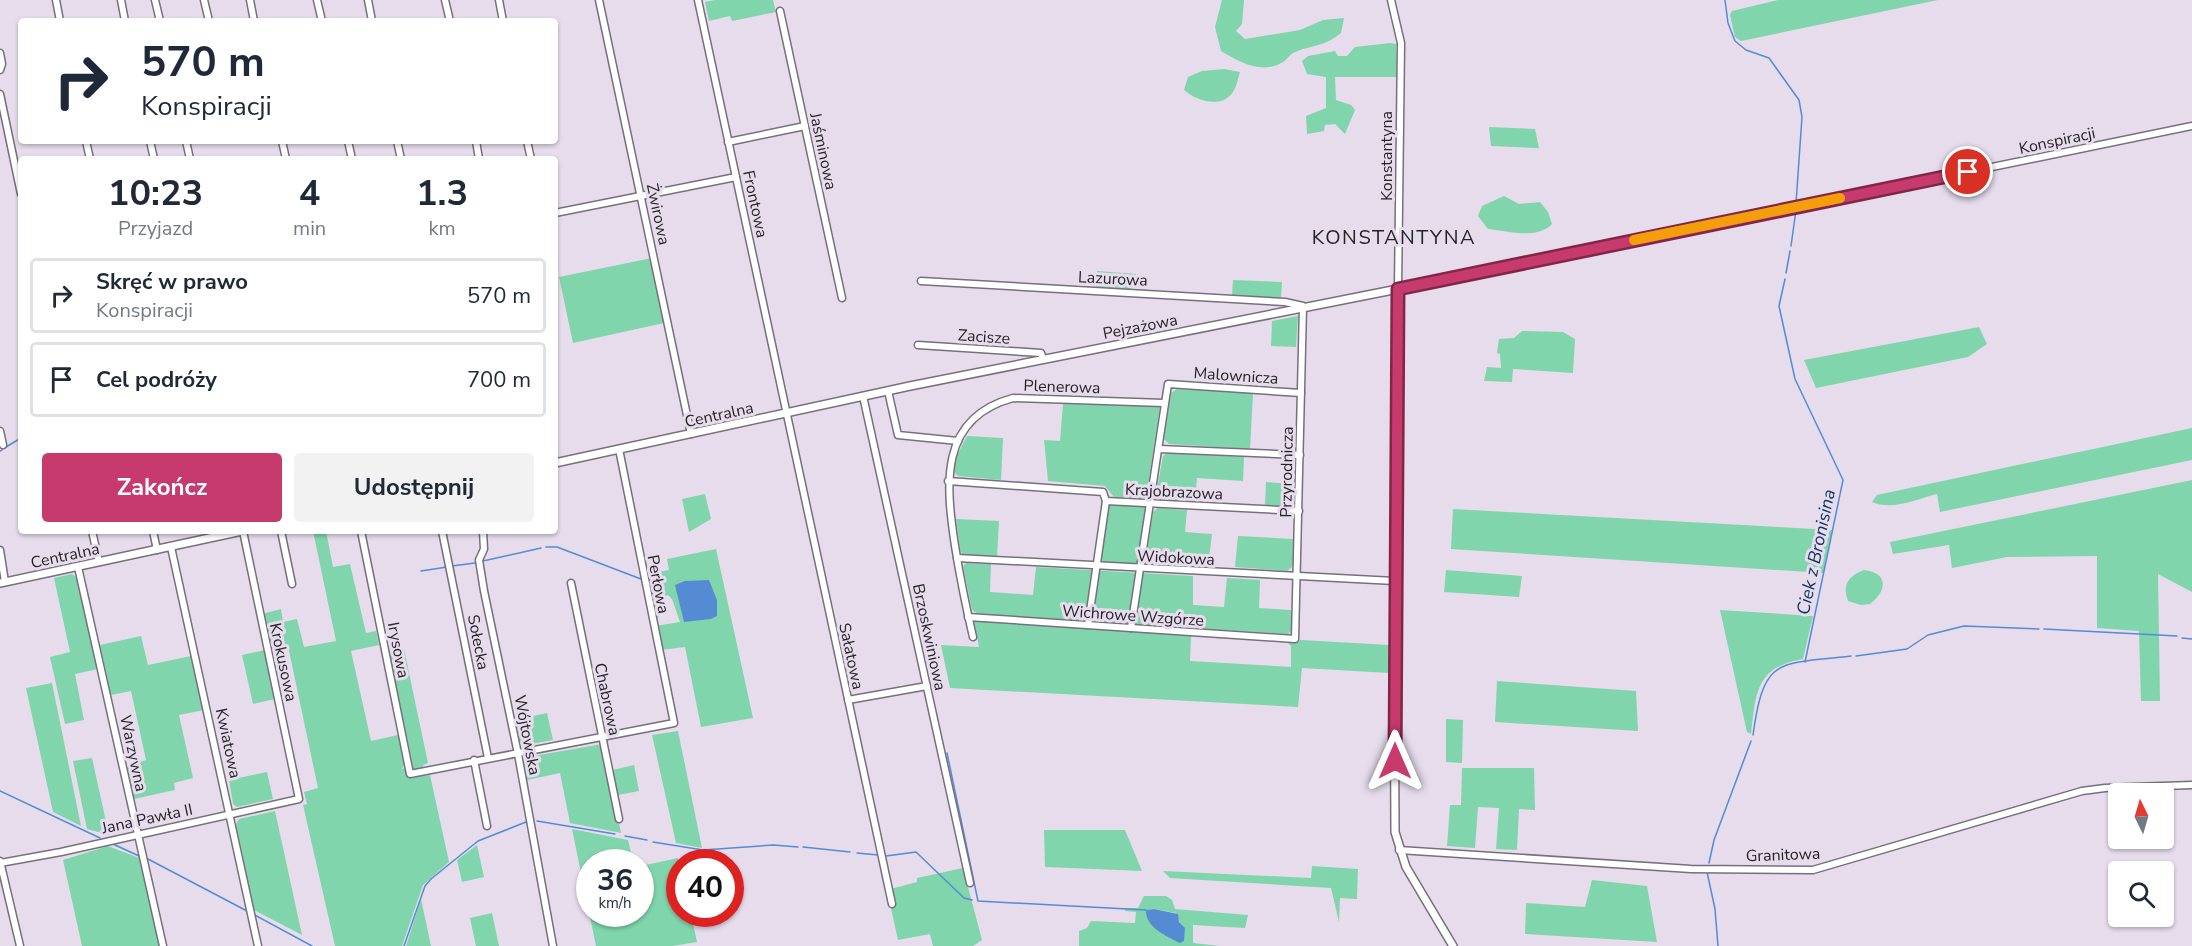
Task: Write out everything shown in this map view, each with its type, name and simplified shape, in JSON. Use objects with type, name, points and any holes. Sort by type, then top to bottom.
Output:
[{"type":"street","points":[[56,0],[59,18]]},
{"type":"street","points":[[121,0],[124,18]]},
{"type":"street","points":[[155,0],[159,18]]},
{"type":"street","points":[[204,0],[208,18]]},
{"type":"street","points":[[250,0],[253,18]]},
{"type":"street","points":[[317,0],[321,18]]},
{"type":"street","points":[[368,0],[371,18]]},
{"type":"street","points":[[445,0],[449,18]]},
{"type":"street","points":[[499,0],[502,18]]},
{"type":"street","name":"Żwirowa","points":[[599,0],[642,195],[690,434]]},
{"type":"street","name":"Frontowa","points":[[698,0],[786,413]]},
{"type":"street","name":"Konstantyna","points":[[1391,0],[1401,44],[1395,581],[1395,832],[1406,867],[1454,946]]},
{"type":"street","name":"Jaśminowa","points":[[780,11],[842,298]]},
{"type":"street","points":[[0,52],[2,64],[0,70]]},
{"type":"street","points":[[0,94],[18,180]]},
{"type":"street","points":[[728,142],[805,126]]},
{"type":"street","name":"Konspiracji","points":[[1398,289],[2192,126]]},
{"type":"street","points":[[558,212],[736,177]]},
{"type":"street","name":"Lazurowa","points":[[921,281],[1285,302],[1303,306]]},
{"type":"street","name":"Pejzażowa","points":[[888,391],[1303,306],[1398,289]]},
{"type":"street","name":"Przyrodnicza","points":[[1295,639],[1303,306]]},
{"type":"street","name":"Zacisze","points":[[918,345],[1041,353],[1043,359]]},
{"type":"street","name":"Malownicza","points":[[1164,403],[1168,384],[1301,393]]},
{"type":"street","points":[[888,391],[898,435],[958,441]]},
{"type":"street","name":"Centralna","points":[[558,462],[888,391]]},
{"type":"street","name":"Brzoskwiniowa","points":[[863,396],[970,883]]},
{"type":"street","name":"Plenerowa","points":[[973,637],[957,558],[948,481],[951,459],[958,441],[973,420],[996,404],[1013,398],[1164,403]]},
{"type":"street","points":[[1131,628],[1164,403]]},
{"type":"street","name":"Sałatowa","points":[[786,413],[892,904]]},
{"type":"street","points":[[0,431],[3,445]]},
{"type":"street","name":"Perłowa","points":[[602,737],[674,723],[619,449]]},
{"type":"street","points":[[1159,449],[1300,455]]},
{"type":"street","name":"Krajobrazowa","points":[[948,481],[1103,492],[1106,501],[1299,511]]},
{"type":"street","points":[[1088,625],[1106,501]]},
{"type":"street","points":[[93,534],[99,562]]},
{"type":"street","points":[[154,534],[157,550]]},
{"type":"street","name":"Centralna","points":[[3,583],[229,534]]},
{"type":"street","name":"Krokusowa","points":[[243,534],[299,799]]},
{"type":"street","points":[[282,534],[292,584]]},
{"type":"street","name":"Irysowa","points":[[362,534],[410,774],[474,760]]},
{"type":"street","name":"Sołecka","points":[[443,534],[488,758]]},
{"type":"street","name":"Wójtowska","points":[[483,534],[484,549],[479,560],[553,946]]},
{"type":"street","name":"Kwiatowa","points":[[171,547],[258,946]]},
{"type":"street","points":[[0,550],[3,583]]},
{"type":"street","name":"Widokowa","points":[[957,558],[1395,581]]},
{"type":"street","name":"Warzywna","points":[[78,567],[163,946]]},
{"type":"street","name":"Chabrowa","points":[[571,583],[619,819]]},
{"type":"street","name":"Wichrowe Wzgórze","points":[[968,617],[1295,639]]},
{"type":"street","points":[[848,700],[927,686]]},
{"type":"street","points":[[487,826],[474,760],[518,754],[602,737]]},
{"type":"street","name":"Granitowa","points":[[1399,850],[1691,869],[1813,870],[2082,791],[2192,785]]},
{"type":"street","name":"Jana Pawła II","points":[[0,862],[299,799]]},
{"type":"street","points":[[0,862],[20,946]]},
{"type":"green space","points":[[773,0],[776,12],[732,21],[730,16],[709,21],[705,2]]},
{"type":"green space","points":[[1222,0],[1244,0],[1242,24],[1236,31],[1245,39],[1300,30],[1323,20],[1344,18],[1341,33],[1323,44],[1293,53],[1275,66],[1251,66],[1221,51],[1215,27]]},
{"type":"green space","points":[[1778,0],[1938,0],[1741,41],[1735,37],[1730,15],[1732,11]]},
{"type":"green space","points":[[1396,44],[1397,77],[1335,77],[1336,100],[1351,105],[1355,110],[1345,134],[1335,124],[1325,125],[1324,131],[1307,134],[1306,116],[1326,108],[1326,77],[1307,74],[1302,61],[1308,56],[1335,51],[1338,56],[1347,56],[1355,47]]},
{"type":"green space","points":[[1224,69],[1240,72],[1234,90],[1224,100],[1210,102],[1202,100],[1184,90],[1188,77],[1202,71]]},
{"type":"green space","points":[[1489,127],[1535,129],[1539,148],[1491,146]]},
{"type":"green space","points":[[1504,196],[1519,204],[1540,202],[1548,212],[1552,224],[1546,229],[1530,233],[1488,229],[1478,216],[1482,206]]},
{"type":"green space","points":[[652,258],[664,323],[573,343],[559,277]]},
{"type":"green space","points":[[1097,271],[1136,274],[1134,285],[1129,290],[1096,288]]},
{"type":"green space","points":[[1233,280],[1282,282],[1281,299],[1232,296]]},
{"type":"green space","points":[[1298,316],[1296,347],[1271,346],[1272,321]]},
{"type":"green space","points":[[1979,327],[1987,344],[1968,357],[1816,388],[1804,360]]},
{"type":"green space","points":[[1522,331],[1563,332],[1575,339],[1573,373],[1513,369],[1512,382],[1484,381],[1487,367],[1501,368],[1500,354],[1497,353],[1499,339],[1514,338]]},
{"type":"green space","points":[[1177,389],[1253,393],[1250,449],[1169,444],[1164,439],[1171,393]]},
{"type":"green space","points":[[1063,404],[1160,406],[1146,499],[1114,497],[1105,486],[1048,481],[1044,440],[1060,441]]},
{"type":"green space","points":[[2192,428],[2192,460],[1940,512],[1937,494],[1896,505],[1872,502],[1877,495]]},
{"type":"green space","points":[[967,436],[1003,438],[1001,480],[958,476],[953,471],[955,459]]},
{"type":"green space","points":[[1167,453],[1244,457],[1243,481],[1197,478],[1195,501],[1160,500],[1156,494],[1163,456]]},
{"type":"green space","points":[[2192,480],[2192,592],[2158,574],[2160,701],[2141,701],[2139,631],[2097,628],[2097,556],[2007,557],[1952,568],[1949,545],[1893,554],[1890,542]]},
{"type":"green space","points":[[1266,482],[1293,484],[1294,503],[1289,507],[1265,506]]},
{"type":"green space","points":[[705,494],[711,519],[689,532],[682,499]]},
{"type":"green space","points":[[1109,504],[1145,506],[1138,565],[1103,563],[1101,557]]},
{"type":"green space","points":[[1158,508],[1187,510],[1185,532],[1212,534],[1208,566],[1149,562],[1146,558],[1153,512]]},
{"type":"green space","points":[[1453,509],[1832,530],[1823,573],[1451,549]]},
{"type":"green space","points":[[956,519],[999,521],[997,557],[963,555],[960,550]]},
{"type":"green space","points":[[314,534],[327,534],[333,567],[350,564],[366,633],[376,631],[379,645],[351,651],[371,741],[398,735],[404,765],[402,769],[413,766],[389,652],[404,649],[428,763],[423,765],[425,776],[430,775],[449,862],[423,885],[402,946],[335,946],[303,805],[307,804],[304,792],[318,788],[288,646],[270,649],[262,614],[281,609],[283,622],[297,619],[304,647],[336,641]]},
{"type":"green space","points":[[1238,536],[1293,539],[1293,566],[1287,571],[1235,567]]},
{"type":"green space","points":[[716,549],[753,718],[701,727],[685,647],[661,650],[655,626],[680,622],[672,599],[668,595],[661,598],[656,608],[663,612],[654,621],[647,574],[669,570],[667,559]]},
{"type":"green space","points":[[966,563],[991,564],[990,592],[1033,595],[1036,567],[1193,576],[1193,605],[1224,607],[1227,578],[1260,580],[1259,608],[1291,610],[1291,631],[1288,634],[978,614],[972,610],[963,566]]},
{"type":"green space","points":[[1446,570],[1522,576],[1519,597],[1444,592]]},
{"type":"green space","points":[[1864,570],[1878,575],[1883,583],[1876,599],[1870,604],[1861,605],[1848,601],[1846,586],[1850,578]]},
{"type":"green space","points":[[72,574],[79,579],[98,669],[75,674],[84,720],[65,724],[50,657],[70,652],[54,578]]},
{"type":"green space","points":[[1720,610],[1813,616],[1803,659],[1776,668],[1761,684],[1757,694],[1751,734],[1747,732]]},
{"type":"green space","points":[[974,621],[1191,636],[1190,661],[1291,667],[1291,646],[1287,642],[1301,640],[1389,645],[1389,673],[1302,668],[1298,707],[950,688],[941,645],[979,647]]},
{"type":"green space","points":[[141,636],[148,665],[191,656],[204,710],[179,715],[193,778],[174,783],[175,790],[134,799],[127,766],[146,760],[131,691],[111,695],[100,645]]},
{"type":"green space","points":[[265,650],[275,699],[253,704],[242,655]]},
{"type":"green space","points":[[1497,681],[1636,691],[1638,731],[1495,722]]},
{"type":"green space","points":[[52,683],[81,826],[53,812],[26,688]]},
{"type":"green space","points":[[547,713],[553,740],[525,745],[519,741],[515,720]]},
{"type":"green space","points":[[1446,719],[1463,720],[1462,763],[1446,762]]},
{"type":"green space","points":[[678,731],[702,848],[676,843],[652,735]]},
{"type":"green space","points":[[602,744],[621,833],[570,823],[560,773],[527,780],[524,762],[528,757]]},
{"type":"green space","points":[[92,758],[109,835],[87,829],[73,761]]},
{"type":"green space","points":[[634,765],[639,791],[618,795],[613,770]]},
{"type":"green space","points":[[1462,768],[1534,768],[1535,810],[1519,809],[1517,850],[1496,849],[1499,808],[1478,807],[1475,848],[1447,846],[1450,805],[1461,805]]},
{"type":"green space","points":[[267,772],[273,799],[237,807],[233,804],[229,780]]},
{"type":"green space","points":[[275,811],[302,935],[254,910],[236,824],[239,819]]},
{"type":"green space","points":[[572,829],[628,840],[630,849],[576,849]]},
{"type":"green space","points":[[1044,830],[1125,830],[1142,871],[1045,867]]},
{"type":"green space","points":[[477,845],[484,877],[462,882],[457,860]]},
{"type":"green space","points":[[108,846],[142,859],[160,946],[82,946],[63,860]]},
{"type":"green space","points":[[666,861],[666,927],[694,927],[697,942],[673,946],[596,946],[592,927],[654,927],[654,863]]},
{"type":"green space","points":[[1312,866],[1358,869],[1357,899],[1340,898],[1339,922],[1331,888],[1170,878],[1163,871],[1311,878]]},
{"type":"green space","points":[[963,868],[982,940],[973,946],[933,946],[930,934],[898,940],[887,890],[917,882],[917,878]]},
{"type":"green space","points":[[1592,880],[1647,886],[1657,942],[1525,934],[1526,903],[1585,907]]},
{"type":"green space","points":[[1144,896],[1166,896],[1172,900],[1175,909],[1248,915],[1245,928],[1193,925],[1193,943],[1220,946],[1079,946],[1079,931],[1087,928],[1091,921],[1135,923],[1136,912],[1125,911],[1126,908],[1138,908]],"holes":[[[1146,910],[1176,913],[1181,926],[1164,935],[1152,925]]]},
{"type":"green space","points":[[421,899],[431,946],[406,946]]},
{"type":"green space","points":[[492,913],[499,946],[476,946],[470,918]]},
{"type":"water","points":[[709,580],[717,600],[717,616],[711,619],[684,622],[675,585],[685,581]]},
{"type":"water","points":[[1154,909],[1178,914],[1179,922],[1185,928],[1184,941],[1180,943],[1153,926],[1146,910]]},
{"type":"waterway","name":"Ciek z Bronisina","points":[[1725,0],[1728,23],[1735,41],[1746,50],[1769,58],[1799,100],[1802,117],[1796,203]]},
{"type":"waterway","name":"Ciek z Bronisina","points":[[1791,246],[1796,210]]},
{"type":"waterway","name":"Ciek z Bronisina","points":[[1786,273],[1790,251]]},
{"type":"waterway","name":"Ciek z Bronisina","points":[[1785,279],[1779,306],[1795,379],[1843,480],[1805,662]]},
{"type":"waterway","points":[[6,447],[18,440]]},
{"type":"waterway","points":[[546,547],[557,547],[641,579]]},
{"type":"waterway","points":[[483,561],[541,548]]},
{"type":"waterway","points":[[452,566],[475,563]]},
{"type":"waterway","points":[[421,571],[447,567]]},
{"type":"waterway","name":"Ciek z Bronisina","points":[[1856,656],[1907,649],[1928,635],[1964,626],[2039,629]]},
{"type":"waterway","name":"Ciek z Bronisina","points":[[2044,629],[2177,636]]},
{"type":"waterway","name":"Ciek z Bronisina","points":[[2182,638],[2192,639]]},
{"type":"waterway","name":"Ciek z Bronisina","points":[[1753,735],[1763,690],[1770,677],[1779,668],[1807,661],[1851,656]]},
{"type":"waterway","name":"Ciek z Bronisina","points":[[1709,863],[1714,840],[1751,741]]},
{"type":"waterway","points":[[947,753],[978,901],[1146,910]]},
{"type":"waterway","points":[[0,791],[100,838]]},
{"type":"waterway","points":[[537,821],[615,834]]},
{"type":"waterway","points":[[404,946],[425,886],[431,879],[478,841],[526,822]]},
{"type":"waterway","points":[[625,836],[647,840]]},
{"type":"waterway","points":[[653,842],[703,850],[773,845],[798,847]]},
{"type":"waterway","points":[[113,844],[139,856]]},
{"type":"waterway","points":[[803,847],[850,852]]},
{"type":"waterway","points":[[886,856],[916,852],[964,898],[972,900]]},
{"type":"waterway","points":[[857,853],[878,855]]},
{"type":"waterway","points":[[148,859],[247,911]]},
{"type":"waterway","name":"Ciek z Bronisina","points":[[1707,872],[1715,909],[1718,946]]},
{"type":"waterway","points":[[253,914],[312,946]]},
{"type":"slow traffic","points":[[1634,240],[1840,198]]},
{"type":"district","name":"KONSTANTYNA","points":[[1394,237]]},
{"type":"route","points":[[1395,761],[1394,627],[1398,289],[1968,172]]}]
